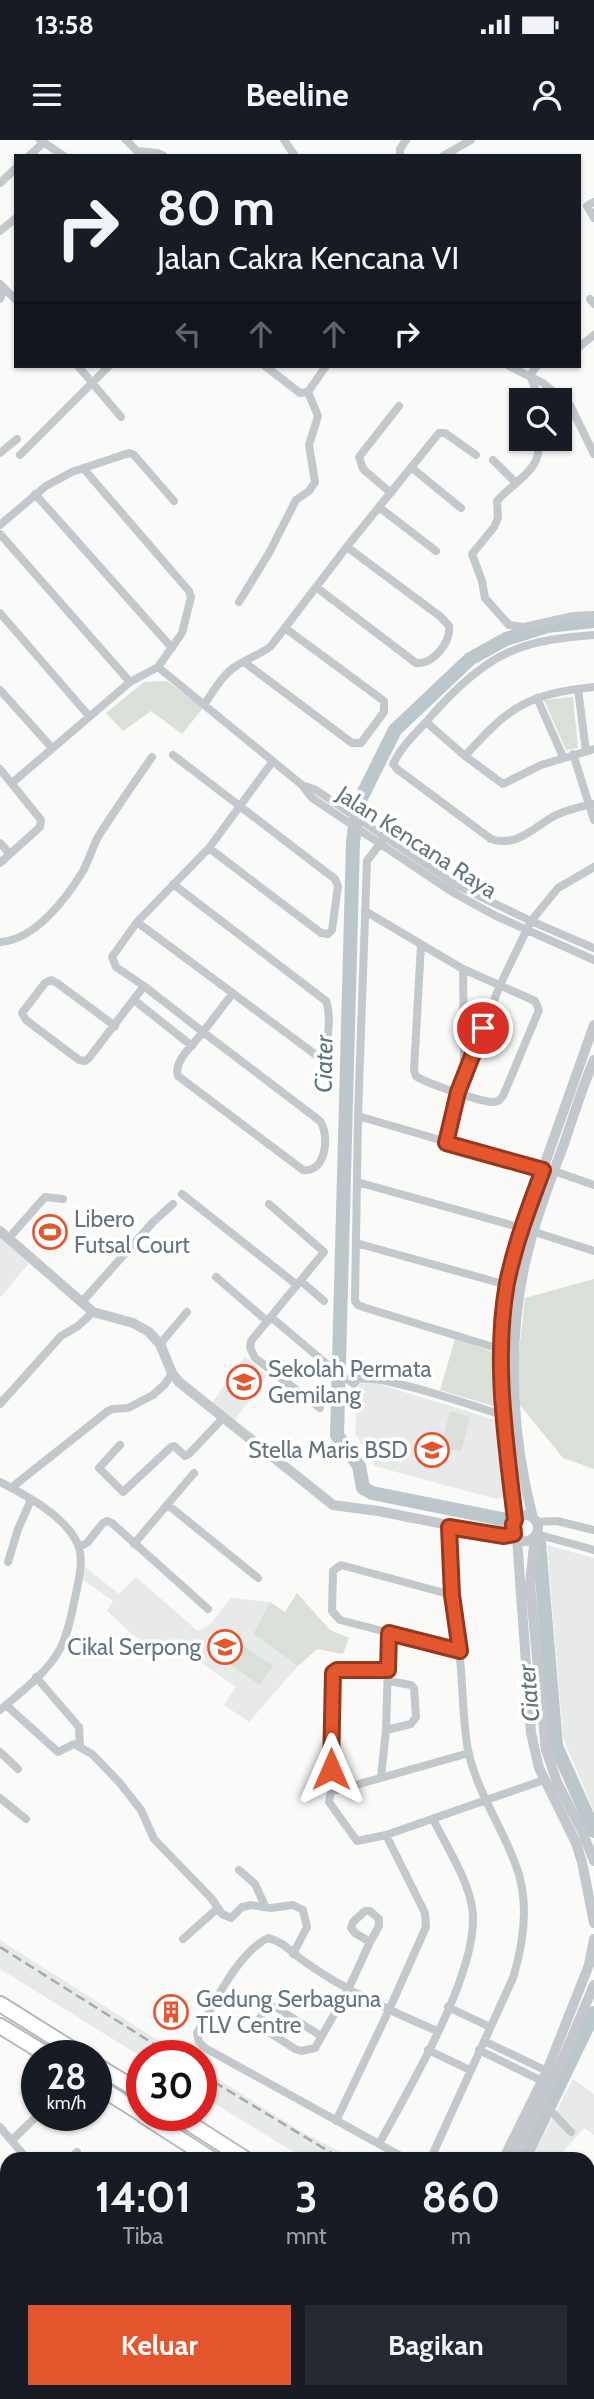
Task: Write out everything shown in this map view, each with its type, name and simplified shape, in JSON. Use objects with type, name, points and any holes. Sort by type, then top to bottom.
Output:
[{"type":"highway","points":[[0,2004],[57,2040]]},
{"type":"highway","points":[[0,2026],[23,2040]]},
{"type":"highway","points":[[168,2131],[201,2152]]},
{"type":"highway","points":[[202,2131],[234,2152]]},
{"type":"street","points":[[126,140],[137,151],[160,154]]},
{"type":"street","points":[[446,154],[471,140]]},
{"type":"street","points":[[41,141],[61,154]]},
{"type":"street","points":[[0,183],[14,170]]},
{"type":"street","points":[[594,202],[587,206],[594,218]]},
{"type":"street","points":[[0,231],[14,220]]},
{"type":"street","points":[[0,299],[9,290]]},
{"type":"street","points":[[80,368],[121,417]]},
{"type":"street","points":[[20,455],[107,368]]},
{"type":"street","points":[[268,368],[300,393],[308,392],[325,368]]},
{"type":"street","points":[[512,368],[530,375],[570,405],[594,454]]},
{"type":"street","points":[[530,375],[535,368]]},
{"type":"street","points":[[530,375],[536,388]]},
{"type":"street","points":[[239,603],[296,500],[309,491],[315,482],[309,445],[318,416],[308,392]]},
{"type":"street","points":[[391,493],[363,469],[359,457],[399,406]]},
{"type":"street","points":[[204,705],[227,673],[271,646],[379,506],[442,432],[476,455]]},
{"type":"street","points":[[0,453],[18,439]]},
{"type":"street","points":[[538,451],[539,458],[497,500],[498,518],[494,527],[472,554],[482,580],[485,598],[504,621],[514,627],[573,616],[594,615]]},
{"type":"street","points":[[0,525],[46,486],[83,468],[122,454],[134,455],[174,501]]},
{"type":"street","points":[[493,460],[515,482]]},
{"type":"street","points":[[12,783],[130,682],[158,667],[182,633],[191,595],[83,468]]},
{"type":"street","points":[[411,468],[461,508]]},
{"type":"street","points":[[35,494],[172,649]]},
{"type":"street","points":[[379,506],[436,551]]},
{"type":"street","points":[[0,534],[130,682]]},
{"type":"street","points":[[316,586],[415,663],[424,664],[430,661],[448,638],[449,626],[441,617],[347,547]]},
{"type":"street","points":[[0,613],[89,716]]},
{"type":"street","points":[[244,662],[352,743],[360,743],[384,712],[384,701],[285,628]]},
{"type":"street","points":[[592,804],[557,815],[513,841],[497,841],[428,793],[393,764],[403,746],[468,678],[513,650],[539,643],[594,635]]},
{"type":"street","name":"Jalan Kencana Raya","points":[[158,667],[302,785],[312,798],[344,814],[456,885],[594,960]]},
{"type":"street","points":[[464,756],[493,724],[515,708],[537,698],[594,687]]},
{"type":"street","points":[[426,722],[464,756],[503,784],[541,765],[590,750],[578,689]]},
{"type":"street","points":[[0,690],[52,748]]},
{"type":"street","points":[[537,698],[562,757]]},
{"type":"street","points":[[573,754],[592,804],[594,820]]},
{"type":"street","points":[[173,755],[337,881],[332,930],[328,934],[321,933],[209,848]]},
{"type":"street","points":[[0,942],[21,936],[41,923],[58,904],[84,869],[94,844],[152,757]]},
{"type":"street","points":[[233,993],[203,1032],[178,1064],[178,1076],[303,1170],[310,1171],[319,1165],[323,1158],[324,1128],[320,1121],[203,1032],[145,986],[116,967],[112,961],[113,954],[137,922],[209,848],[273,761]]},
{"type":"street","points":[[0,769],[41,820],[40,827],[0,863]]},
{"type":"street","points":[[383,840],[368,861],[358,1116],[355,1301],[366,1308],[500,1349]]},
{"type":"street","points":[[0,843],[10,854]]},
{"type":"street","points":[[446,1143],[458,1092],[500,985],[529,925],[558,888],[594,867]]},
{"type":"street","points":[[137,922],[316,1055],[322,1055],[326,1045],[326,1001],[173,884]]},
{"type":"street","points":[[365,911],[463,969],[535,1001],[539,1010],[499,1100],[493,1102],[420,1080],[414,1070],[421,945]]},
{"type":"street","name":"Jalan Kencana Raya","points":[[529,925],[594,948]]},
{"type":"street","points":[[463,969],[466,1071]]},
{"type":"street","points":[[115,1026],[51,981],[45,983],[22,1013],[26,1020],[81,1061],[89,1058],[115,1026],[145,986]]},
{"type":"street","points":[[134,1000],[192,1046]]},
{"type":"street","points":[[594,1025],[548,1171],[521,1289],[514,1344],[521,1473],[535,1520],[536,1535],[530,1584],[546,1750],[557,1783],[583,1831],[594,1861]]},
{"type":"street","points":[[594,1060],[522,1228],[507,1285],[500,1349],[502,1415],[515,1520],[513,1524],[531,1733],[544,1780],[576,1843],[594,1923]]},
{"type":"street","points":[[358,1116],[594,1185]]},
{"type":"street","points":[[357,1182],[594,1251]]},
{"type":"street","points":[[182,1194],[324,1301]]},
{"type":"street","points":[[63,1199],[45,1197],[4,1235],[93,1312],[133,1323],[149,1332],[160,1344],[172,1373],[179,1382],[333,1505],[378,1511],[449,1527],[515,1536],[527,1541],[536,1535],[594,1550]]},
{"type":"street","points":[[81,1303],[153,1222],[173,1204]]},
{"type":"street","points":[[269,1204],[324,1252],[251,1341],[251,1352],[255,1358],[320,1408]]},
{"type":"street","points":[[356,1243],[507,1285]]},
{"type":"street","points":[[216,1277],[353,1383],[366,1377],[502,1415]]},
{"type":"street","points":[[0,1404],[61,1336],[78,1326],[93,1312]]},
{"type":"street","points":[[160,1344],[187,1312]]},
{"type":"street","points":[[11,1488],[108,1411],[128,1408],[153,1395],[172,1373]]},
{"type":"street","points":[[120,1445],[99,1468],[123,1492],[171,1447],[174,1446],[185,1456],[190,1454],[223,1418]]},
{"type":"street","points":[[134,1544],[194,1473]]},
{"type":"street","points":[[0,1482],[31,1500],[62,1524],[79,1547],[79,1581],[66,1635],[55,1656],[3,1707],[58,1752],[72,1744],[96,1757],[141,1810],[155,1839],[229,1919],[247,1905],[271,1908],[293,1905],[303,1910],[307,1927],[293,1954]]},
{"type":"street","points":[[8,1563],[18,1529],[31,1500]]},
{"type":"street","points":[[168,1506],[258,1577]]},
{"type":"street","points":[[515,1520],[524,1515],[535,1520],[557,1521],[594,1530]]},
{"type":"street","points":[[79,1547],[87,1543],[107,1521],[208,1609]]},
{"type":"street","points":[[434,2152],[513,1978],[521,1950],[524,1925],[519,1873],[485,1801],[468,1753],[460,1651],[452,1595],[449,1527]]},
{"type":"street","points":[[452,1595],[338,1566],[333,1571],[332,1611],[340,1620],[460,1651]]},
{"type":"street","points":[[381,1777],[386,1730],[389,1633]]},
{"type":"street","points":[[388,1670],[337,1670],[333,1673],[329,1802],[353,1838],[361,1841],[386,1835],[544,1780]]},
{"type":"street","points":[[36,1677],[79,1727],[80,1747]]},
{"type":"street","points":[[386,1730],[411,1724],[416,1717],[414,1688],[411,1685],[388,1681]]},
{"type":"street","points":[[0,1752],[18,1769]]},
{"type":"street","points":[[331,1792],[468,1753]]},
{"type":"street","points":[[0,1798],[26,1819]]},
{"type":"street","points":[[379,2144],[437,2031],[470,1952],[474,1922],[468,1891],[433,1819]]},
{"type":"street","points":[[336,2121],[390,2010],[422,1938],[426,1921],[425,1913],[386,1835]]},
{"type":"street","points":[[239,1870],[257,1887],[265,1906]]},
{"type":"street","points":[[183,1939],[218,1908]]},
{"type":"street","points":[[394,2152],[205,2048],[199,2042],[197,2034],[231,1975],[254,1948],[268,1938],[275,1940],[348,1990],[437,2031]]},
{"type":"street","points":[[513,2152],[546,2108],[549,2078],[589,1965],[594,1939]]},
{"type":"street","points":[[321,2036],[274,2007],[265,2008],[260,2017],[261,2027],[301,2051],[315,2048],[348,1990],[370,1941]]},
{"type":"street","points":[[512,2152],[594,1985]]},
{"type":"street","points":[[448,2007],[490,2027]]},
{"type":"street","points":[[484,2041],[549,2078]]},
{"type":"street","points":[[428,2049],[470,2070]]},
{"type":"street","points":[[479,2050],[549,2078]]},
{"type":"street","points":[[546,2108],[570,2132]]},
{"type":"street","points":[[0,2127],[22,2152]]},
{"type":"street","points":[[12,2140],[21,2131]]},
{"type":"shaded area","points":[[167,681],[203,708],[182,734],[151,711],[123,731],[106,713],[144,682]]},
{"type":"shaded area","points":[[573,697],[578,748],[566,750],[544,700]]},
{"type":"shaded area","points":[[0,1237],[29,1263],[0,1298]]},
{"type":"shaded area","points":[[594,1279],[594,1469],[563,1458],[520,1405],[517,1370],[525,1298]]},
{"type":"shaded area","points":[[455,1339],[496,1353],[496,1402],[493,1406],[440,1390]]},
{"type":"shaded area","name":"Sekolah Permata Gemilang","points":[[245,1356],[267,1376],[235,1420],[212,1403]]},
{"type":"shaded area","name":"Stella Maris BSD","points":[[368,1381],[496,1420],[504,1497],[496,1499],[374,1466],[355,1433],[358,1390],[360,1384]]},
{"type":"shaded area","points":[[450,1411],[470,1417],[461,1452],[441,1447]]},
{"type":"shaded area","points":[[547,1545],[594,1558],[594,1812],[563,1738]]},
{"type":"shaded area","name":"Cikal Serpong","points":[[85,1567],[119,1594],[136,1577],[198,1631],[210,1624],[231,1598],[270,1602],[253,1634],[298,1666],[249,1722],[224,1705],[236,1687],[172,1642],[164,1653],[133,1635],[107,1611],[113,1601],[83,1580]]},
{"type":"shaded area","points":[[297,1593],[330,1630],[349,1638],[343,1654],[317,1649],[298,1666],[253,1634],[270,1602],[285,1612]]},
{"type":"shaded area","points":[[240,1643],[273,1666],[260,1685],[226,1662]]},
{"type":"shaded area","points":[[0,1940],[158,2040],[126,2040],[126,2047],[0,1969]]},
{"type":"shaded area","points":[[217,2078],[297,2129],[340,2152],[294,2152],[217,2105]]},
{"type":"shaded area","points":[[573,2079],[594,2094],[594,2135],[584,2128],[563,2152],[535,2152]]},
{"type":"waterway","name":"Ciater","points":[[507,1520],[372,1493],[363,1488],[359,1466],[337,1435],[353,842],[358,804],[395,730],[470,659],[506,639],[547,626],[594,621]]},
{"type":"waterway","name":"Ciater","points":[[539,1543],[556,1746],[594,1831]]},
{"type":"waterway","name":"Ciater","points":[[527,2152],[594,2013]]},
{"type":"railway","points":[[0,1947],[148,2040]]},
{"type":"railway","points":[[217,2084],[330,2152]]},
{"type":"place","name":"Libero Futsal Court","points":[[50,1232]]},
{"type":"place","name":"Sekolah Permata Gemilang","points":[[244,1382]]},
{"type":"place","name":"Stella Maris BSD","points":[[432,1450]]},
{"type":"place","name":"Cikal Serpong","points":[[225,1647]]},
{"type":"place","name":"Gedung Serbaguna TLV Centre","points":[[171,2012]]},
{"type":"route","points":[[331,1769],[333,1673],[337,1670],[388,1670],[389,1633],[460,1651],[452,1595],[449,1527],[504,1536],[514,1534],[512,1530],[515,1520],[502,1415],[500,1349],[507,1285],[514,1255],[543,1170],[446,1143],[458,1092],[483,1028]]}]
